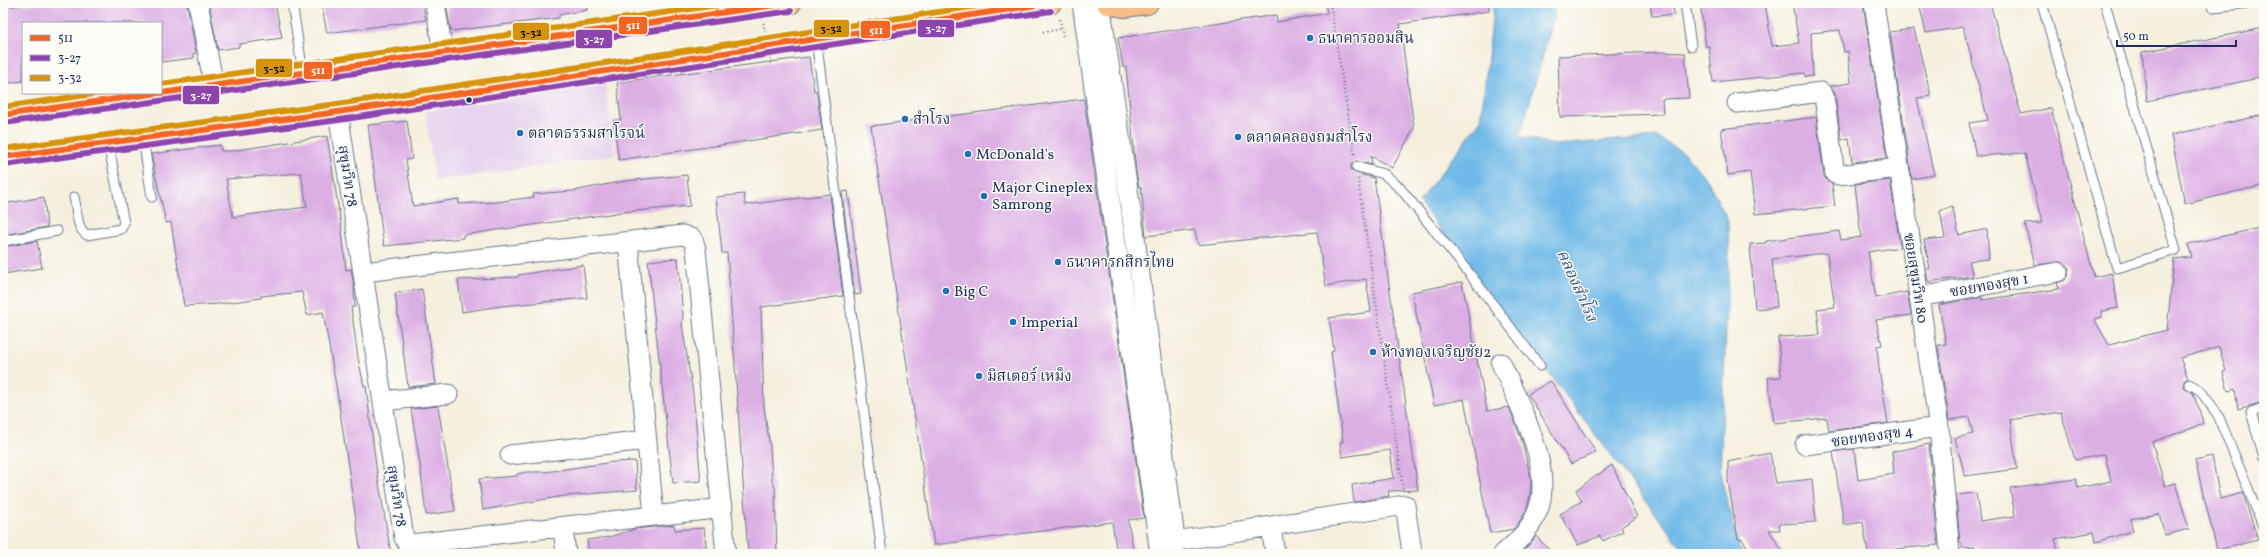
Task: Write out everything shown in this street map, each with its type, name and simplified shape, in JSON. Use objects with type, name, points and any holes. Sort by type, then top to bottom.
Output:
[{"type":"highway","points":[[162,93],[790,3]]},
{"type":"highway","points":[[3,157],[338,112],[1050,3]]},
{"type":"highway","points":[[1108,3],[1124,6],[1147,3]]},
{"type":"highway","points":[[3,115],[156,94]]},
{"type":"street","points":[[198,3],[214,86]]},
{"type":"street","points":[[435,3],[443,53]]},
{"type":"street","points":[[1082,3],[1168,548]]},
{"type":"street","points":[[1100,3],[1135,237],[1168,548]]},
{"type":"street","name":"ซอยสุขุมวิท 80","points":[[1874,3],[1939,426],[1950,554]]},
{"type":"street","points":[[1738,103],[1821,92],[1824,96],[1835,174],[1899,168]]},
{"type":"street","name":"สุขุมวิท 78","points":[[338,112],[404,538],[407,543],[460,546],[563,527],[723,508]]},
{"type":"street","points":[[363,272],[683,235],[693,239],[696,249],[723,508],[726,554]]},
{"type":"street","points":[[628,242],[654,516]]},
{"type":"street","name":"ซอยทองสุข 1","points":[[1919,298],[2058,272]]},
{"type":"street","points":[[1501,363],[1531,431],[1542,483],[1537,513],[1531,525],[1503,554]]},
{"type":"street","points":[[383,401],[448,394]]},
{"type":"street","name":"ซอยทองสุข 4","points":[[1805,445],[1939,426]]},
{"type":"street","points":[[510,455],[647,440]]},
{"type":"street","points":[[1168,548],[1271,526],[1405,505],[1408,553]]},
{"type":"street","points":[[1271,526],[1275,554]]},
{"type":"street","points":[[563,527],[566,554]]},
{"type":"lane","points":[[292,3],[303,73]]},
{"type":"lane","points":[[1685,3],[1691,46]]},
{"type":"lane","points":[[2042,3],[2117,268],[2176,250],[2105,3]]},
{"type":"lane","points":[[2213,7],[2252,3]]},
{"type":"lane","points":[[816,38],[882,554]]},
{"type":"lane","points":[[143,138],[152,197]]},
{"type":"lane","points":[[74,197],[80,228],[87,236],[121,229],[124,223],[108,143]]},
{"type":"lane","points":[[1357,167],[1384,174],[1400,188],[1469,273],[1540,366]]},
{"type":"lane","points":[[3,242],[58,231]]},
{"type":"lane","points":[[2189,384],[2200,390],[2218,415],[2264,528]]},
{"type":"lane","points":[[2263,452],[2251,412],[2264,408]]},
{"type":"path","points":[[760,3],[771,66]]},
{"type":"path","points":[[1330,3],[1357,167],[1405,505]]},
{"type":"path","points":[[1043,32],[1062,29]]},
{"type":"shaded area","name":"ตลาดธรรมสาโรจน์","points":[[605,85],[615,155],[435,181],[425,111]]},
{"type":"water","name":"คลองสำโรง","points":[[1494,3],[1555,3],[1553,20],[1520,136],[1554,145],[1657,137],[1685,154],[1708,181],[1728,221],[1729,255],[1720,473],[1739,548],[1743,554],[1686,554],[1419,202],[1481,120]]},
{"type":"building","points":[[49,3],[187,3],[196,53],[193,54],[194,58],[162,62],[162,22],[22,22],[22,81],[3,84],[3,7]]},
{"type":"building","points":[[209,3],[275,3],[282,38],[239,44],[239,47],[218,50]]},
{"type":"building","points":[[321,3],[422,3],[426,20],[327,33]]},
{"type":"building","points":[[446,3],[586,3],[587,10],[559,15],[559,18],[451,31]]},
{"type":"building","points":[[1325,3],[1489,3],[1489,11],[1400,24],[1414,128],[1392,168],[1371,156],[1372,165],[1356,161],[1351,165],[1351,169],[1355,173],[1374,178],[1418,490],[1388,491],[1389,496],[1354,502],[1352,485],[1394,478],[1390,450],[1342,457],[1340,442],[1343,442],[1331,352],[1334,351],[1329,318],[1371,312],[1366,279],[1326,286],[1317,232],[1198,245],[1195,230],[1146,236],[1141,186],[1139,187],[1136,171],[1126,67],[1123,67],[1118,38],[1276,15],[1277,22],[1327,13]]},
{"type":"building","points":[[1650,3],[1673,3],[1674,15],[1652,16]]},
{"type":"building","points":[[1700,3],[1765,3],[1772,46],[1799,43],[1792,3],[1863,3],[1887,158],[1852,162],[1849,138],[1841,140],[1835,94],[1830,86],[1851,83],[1848,51],[1844,52],[1840,30],[1811,33],[1813,76],[1805,77],[1804,73],[1713,82],[1709,46],[1706,47]]},
{"type":"building","points":[[1919,3],[1990,3],[2021,114],[2051,108],[2094,277],[2112,273],[2118,308],[2101,311],[2102,317],[2094,319],[2109,345],[2167,330],[2174,259],[2192,257],[2188,244],[2264,227],[2264,402],[2238,409],[2235,389],[2228,391],[2223,372],[2226,371],[2219,347],[2180,358],[2188,378],[2184,381],[2184,387],[2193,393],[2204,424],[2152,442],[2165,486],[2175,483],[2189,529],[2165,535],[2159,514],[2130,519],[2133,531],[2096,542],[2094,532],[2055,539],[2059,554],[1978,554],[1975,547],[1962,548],[1962,543],[1960,543],[1956,495],[1976,493],[1980,521],[2015,516],[2010,488],[2076,479],[2078,488],[2111,481],[2105,454],[2075,460],[2061,412],[2010,420],[2017,469],[1965,476],[1955,438],[1973,434],[1969,417],[1949,420],[1938,345],[1946,344],[1939,305],[1982,297],[1982,300],[2059,289],[2057,283],[2065,280],[2069,270],[2067,265],[2061,262],[2035,265],[2025,224],[2042,223],[2025,153],[1976,156],[1969,123],[1988,120],[1963,27],[1926,33]]},
{"type":"building","points":[[2264,28],[2264,77],[2147,101],[2142,52]]},
{"type":"building","points":[[1914,29],[1931,96],[1917,98],[1934,175],[1912,179],[1890,32]]},
{"type":"building","points":[[1661,52],[1685,53],[1689,98],[1662,99],[1663,114],[1560,117],[1558,56]]},
{"type":"building","points":[[809,57],[822,130],[619,160],[613,121],[621,120],[617,82]]},
{"type":"building","name":"Imperial","points":[[1084,99],[1144,518],[1128,520],[1134,554],[1117,554],[1112,522],[934,545],[871,126]]},
{"type":"building","points":[[2264,115],[2264,185],[2185,204],[2171,135]]},
{"type":"building","points":[[1816,117],[1824,176],[1827,181],[1832,184],[1835,206],[1755,214],[1750,172],[1728,175],[1721,129]]},
{"type":"building","points":[[407,121],[412,159],[406,160],[413,206],[459,199],[459,204],[496,202],[534,197],[533,194],[573,191],[625,181],[687,175],[690,206],[623,212],[463,235],[463,238],[384,246],[368,125]]},
{"type":"building","points":[[327,136],[342,231],[346,270],[351,269],[354,286],[355,307],[351,307],[358,358],[364,386],[366,386],[376,466],[391,554],[361,554],[337,391],[323,312],[307,315],[302,292],[261,296],[261,298],[218,304],[184,306],[171,222],[166,223],[151,154],[220,145],[221,151],[231,151]],"holes":[[[301,173],[307,207],[233,217],[226,179]]]},
{"type":"building","points":[[1890,180],[1900,247],[1868,252],[1876,298],[1907,292],[1911,315],[1876,320],[1882,345],[1877,346],[1879,369],[1888,423],[1829,431],[1827,418],[1774,423],[1768,378],[1781,377],[1778,337],[1820,335],[1817,309],[1835,307],[1827,253],[1772,259],[1777,307],[1755,309],[1750,244],[1766,243],[1766,241],[1839,231],[1841,240],[1861,237],[1855,184]]},
{"type":"building","points":[[848,191],[861,294],[855,295],[842,192]]},
{"type":"building","points":[[744,194],[745,205],[830,194],[843,296],[761,307],[764,407],[770,448],[772,480],[775,488],[777,554],[748,554],[727,253],[722,253],[716,197]]},
{"type":"building","points":[[44,197],[47,227],[3,235],[3,204]]},
{"type":"building","points":[[1952,206],[1959,235],[1987,229],[1989,259],[1969,261],[1973,276],[1928,282],[1926,269],[1930,268],[1924,240],[1945,238],[1940,211]]},
{"type":"building","points":[[37,241],[42,268],[3,274],[3,247]]},
{"type":"building","points":[[678,258],[683,315],[682,325],[693,393],[701,481],[673,483],[648,261]]},
{"type":"building","points":[[583,265],[587,298],[501,306],[462,312],[458,280],[518,277],[518,275]]},
{"type":"building","points":[[1462,282],[1487,411],[1509,407],[1522,441],[1531,479],[1530,496],[1526,511],[1514,529],[1490,533],[1464,399],[1434,405],[1412,292]]},
{"type":"building","points":[[422,289],[436,384],[408,387],[395,293]]},
{"type":"building","points":[[1551,381],[1596,452],[1571,464],[1528,394]]},
{"type":"building","points":[[438,406],[455,511],[426,515],[420,464],[411,409]]},
{"type":"building","points":[[1929,444],[1938,545],[1895,549],[1895,554],[1868,554],[1863,522],[1844,525],[1833,452],[1854,449],[1858,480],[1894,474],[1892,452]]},
{"type":"building","points":[[1770,453],[1776,483],[1812,479],[1816,522],[1779,524],[1780,530],[1769,530],[1784,554],[1752,554],[1742,539],[1738,539],[1728,481],[1728,462]]},
{"type":"building","points":[[2212,456],[2220,499],[2243,493],[2258,540],[2217,550],[2195,460]]},
{"type":"building","points":[[635,461],[637,490],[564,496],[483,510],[479,479],[517,476],[517,474],[527,472],[545,472],[614,462]]},
{"type":"building","points":[[1612,465],[1637,517],[1621,527],[1623,531],[1603,541],[1600,536],[1578,545],[1560,514],[1582,501],[1576,490]]},
{"type":"building","points":[[674,525],[675,530],[704,528],[707,554],[589,554],[587,540],[609,537],[635,529]]},
{"type":"building","points":[[1536,536],[1553,554],[1520,554]]},
{"type":"transit line","name":"3-32","points":[[162,84],[733,3]]},
{"type":"transit line","name":"511","points":[[162,93],[790,3]]},
{"type":"transit line","name":"3-32","points":[[3,149],[337,104],[997,3]]},
{"type":"transit line","name":"511","points":[[3,157],[338,112],[1050,3]]},
{"type":"transit line","name":"3-27","points":[[4,123],[791,11]]},
{"type":"transit line","name":"3-27","points":[[4,165],[339,120],[1051,11]]},
{"type":"transit line","name":"3-32","points":[[3,107],[94,94]]},
{"type":"transit line","name":"511","points":[[3,115],[151,94]]},
{"type":"place","name":"ธนาคารออมสิน","points":[[1310,38]]},
{"type":"place","name":"สำโรง","points":[[905,119]]},
{"type":"place","name":"ตลาดธรรมสาโรจน์","points":[[520,133]]},
{"type":"place","name":"ตลาดคลองถมสำโรง","points":[[1238,137]]},
{"type":"place","name":"McDonald's","points":[[968,154]]},
{"type":"place","name":"Major Cineplex Samrong","points":[[984,196]]},
{"type":"place","name":"ธนาคารกสิกรไทย","points":[[1058,262]]},
{"type":"place","name":"Big C","points":[[946,291]]},
{"type":"place","name":"Imperial","points":[[1013,322]]},
{"type":"place","name":"ห้างทองเจริญชัย2","points":[[1373,352]]},
{"type":"place","name":"มิสเตอร์ เหม็ง","points":[[979,376]]}]
